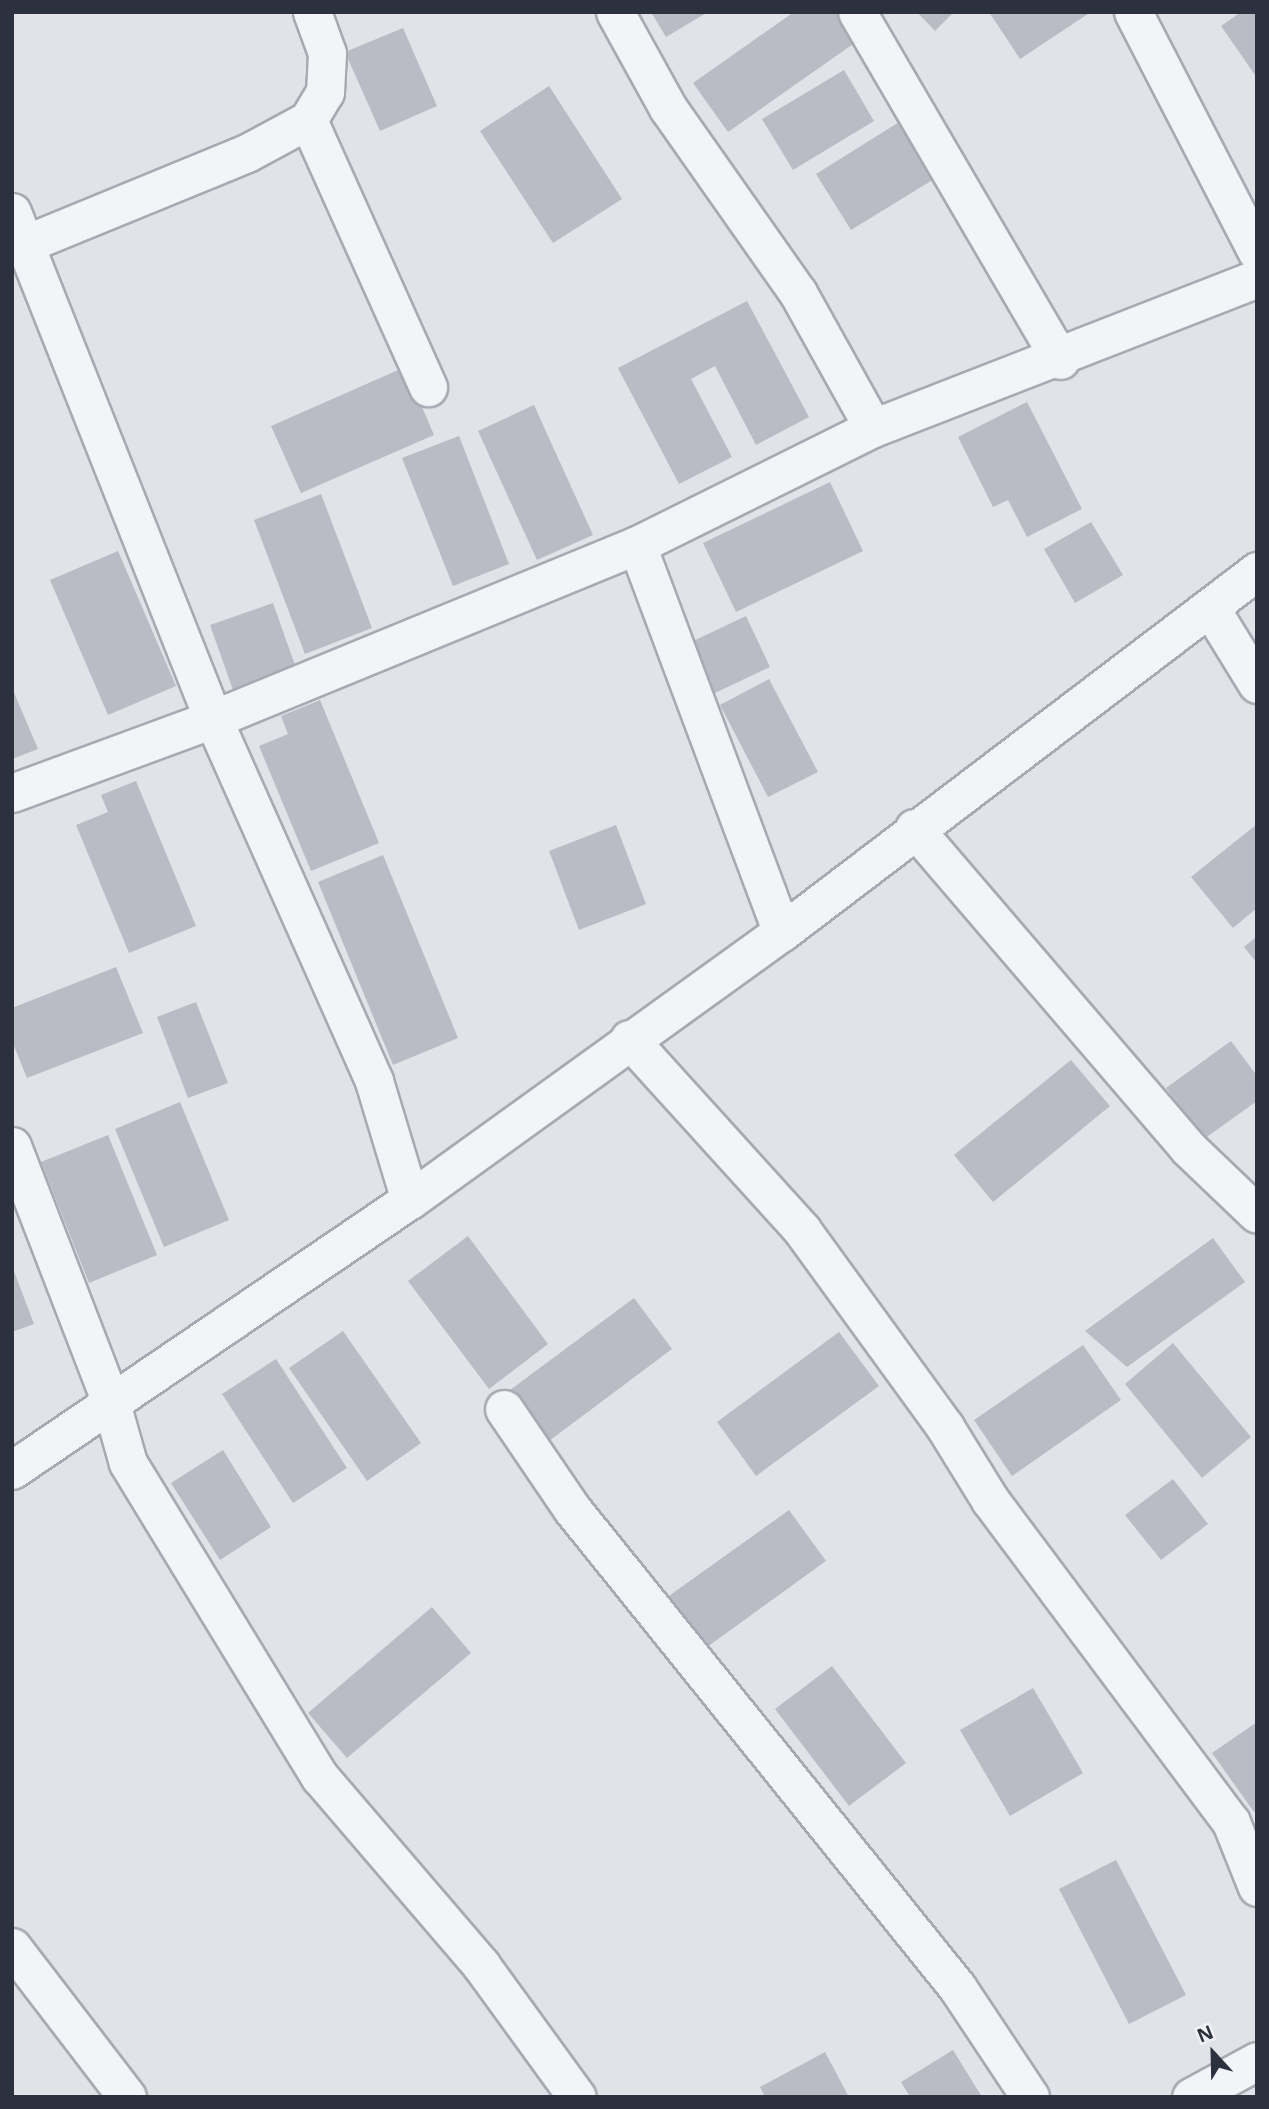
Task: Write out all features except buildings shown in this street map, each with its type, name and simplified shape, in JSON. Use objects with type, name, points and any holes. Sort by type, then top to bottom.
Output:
[{"type":"street","points":[[312,12],[327,53],[325,92],[309,120],[247,153],[18,228],[213,719],[374,1082],[410,1200]]},
{"type":"street","points":[[615,12],[668,108],[798,293],[873,428]]},
{"type":"street","points":[[857,12],[1060,360]]},
{"type":"street","points":[[1132,12],[1257,253]]},
{"type":"street","points":[[309,120],[428,387]]},
{"type":"street","points":[[12,793],[213,719],[637,545],[873,428],[1060,360],[1257,278]]},
{"type":"street","points":[[637,545],[782,932]]},
{"type":"street","points":[[12,1470],[410,1200],[628,1039],[782,932],[914,828],[1211,609],[1257,571]]},
{"type":"street","points":[[1211,609],[1257,684]]},
{"type":"street","points":[[914,828],[1188,1147],[1257,1214]]},
{"type":"street","points":[[628,1039],[802,1230],[945,1427],[990,1500],[1231,1822],[1257,1887]]},
{"type":"street","points":[[12,1146],[111,1403],[128,1463],[320,1777],[481,1965],[577,2097]]},
{"type":"street","points":[[504,1409],[572,1509],[957,1987],[1030,2097]]},
{"type":"street","points":[[12,1947],[127,2097]]},
{"type":"street","points":[[1191,2097],[1257,2061]]}]
